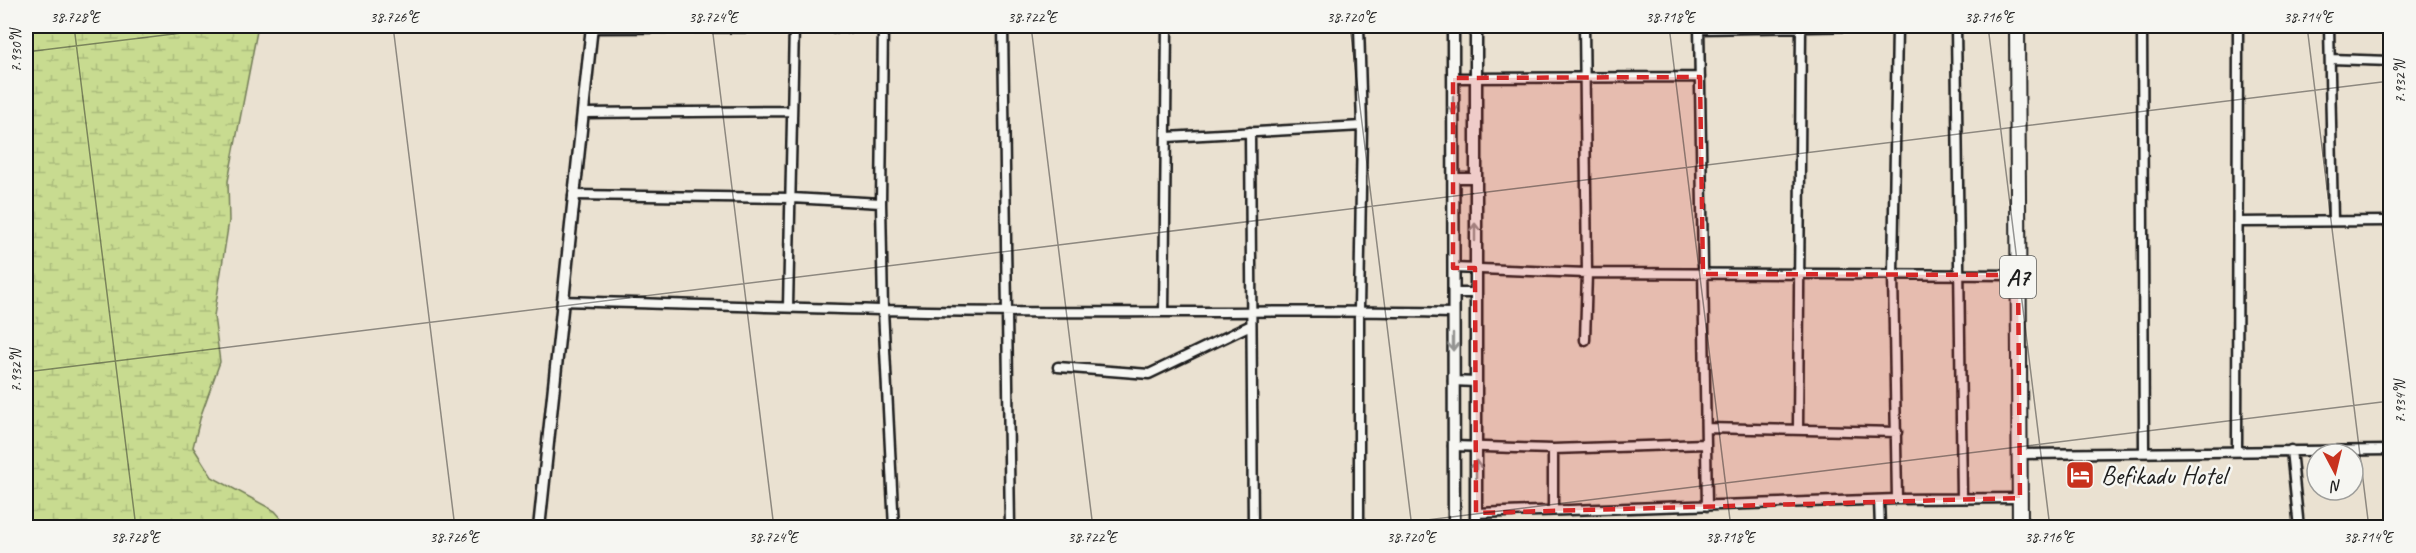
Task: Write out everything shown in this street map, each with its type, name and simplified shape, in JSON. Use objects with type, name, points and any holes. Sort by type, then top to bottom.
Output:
[{"type":"highway","name":"A7","points":[[2017,26],[2020,528]]},
{"type":"street","points":[[539,528],[592,26],[866,26]]},
{"type":"street","points":[[788,308],[794,26]]},
{"type":"street","points":[[883,26],[881,203],[883,310],[894,528]]},
{"type":"street","points":[[1003,26],[1010,528]]},
{"type":"street","points":[[1164,312],[1167,26]]},
{"type":"street","points":[[1359,26],[1362,126],[1359,528]]},
{"type":"street","points":[[1453,26],[1454,528]]},
{"type":"street","points":[[1476,26],[1474,382],[1476,528]]},
{"type":"street","points":[[1584,26],[1587,273],[1585,340]]},
{"type":"street","points":[[1798,429],[1801,26]]},
{"type":"street","points":[[1707,506],[1699,27],[1863,26]]},
{"type":"street","points":[[1897,26],[1893,274],[1897,499]]},
{"type":"street","points":[[1956,26],[1962,498]]},
{"type":"street","points":[[2142,26],[2144,451]]},
{"type":"street","points":[[2237,451],[2238,26]]},
{"type":"street","points":[[2329,26],[2333,221]]},
{"type":"street","points":[[2331,59],[2391,61]]},
{"type":"street","points":[[1453,78],[1700,77]]},
{"type":"street","points":[[584,113],[792,111]]},
{"type":"street","points":[[1167,137],[1362,126]]},
{"type":"street","points":[[1250,132],[1253,528]]},
{"type":"street","points":[[1453,178],[1475,178]]},
{"type":"street","points":[[573,195],[792,198],[881,203]]},
{"type":"street","points":[[2238,222],[2391,221]]},
{"type":"street","points":[[1453,268],[1587,273],[2018,274]]},
{"type":"street","points":[[1454,293],[1475,293]]},
{"type":"street","points":[[562,301],[883,310],[1164,312],[1359,310],[1453,313]]},
{"type":"street","points":[[1058,367],[1149,374],[1251,326]]},
{"type":"street","points":[[1453,381],[1474,382]]},
{"type":"street","points":[[1706,428],[1897,432]]},
{"type":"street","points":[[1453,446],[1553,449],[1706,444]]},
{"type":"street","points":[[1553,449],[1553,510]]},
{"type":"street","points":[[2291,450],[2299,528]]},
{"type":"street","points":[[2020,454],[2391,450]]},
{"type":"street","points":[[1476,513],[1897,499],[2019,498]]},
{"type":"street","points":[[1879,500],[1880,528]]},
{"type":"highlighted area","points":[[1700,77],[1703,274],[2018,275],[2020,498],[1476,513],[1475,268],[1453,268],[1453,78]]},
{"type":"green space","points":[[26,26],[258,26],[228,181],[229,221],[214,316],[220,362],[201,415],[193,447],[212,477],[275,511],[289,527],[26,527],[26,262],[31,254],[26,214]]},
{"type":"place","name":"Befikadu Hotel","points":[[2080,475]]}]
